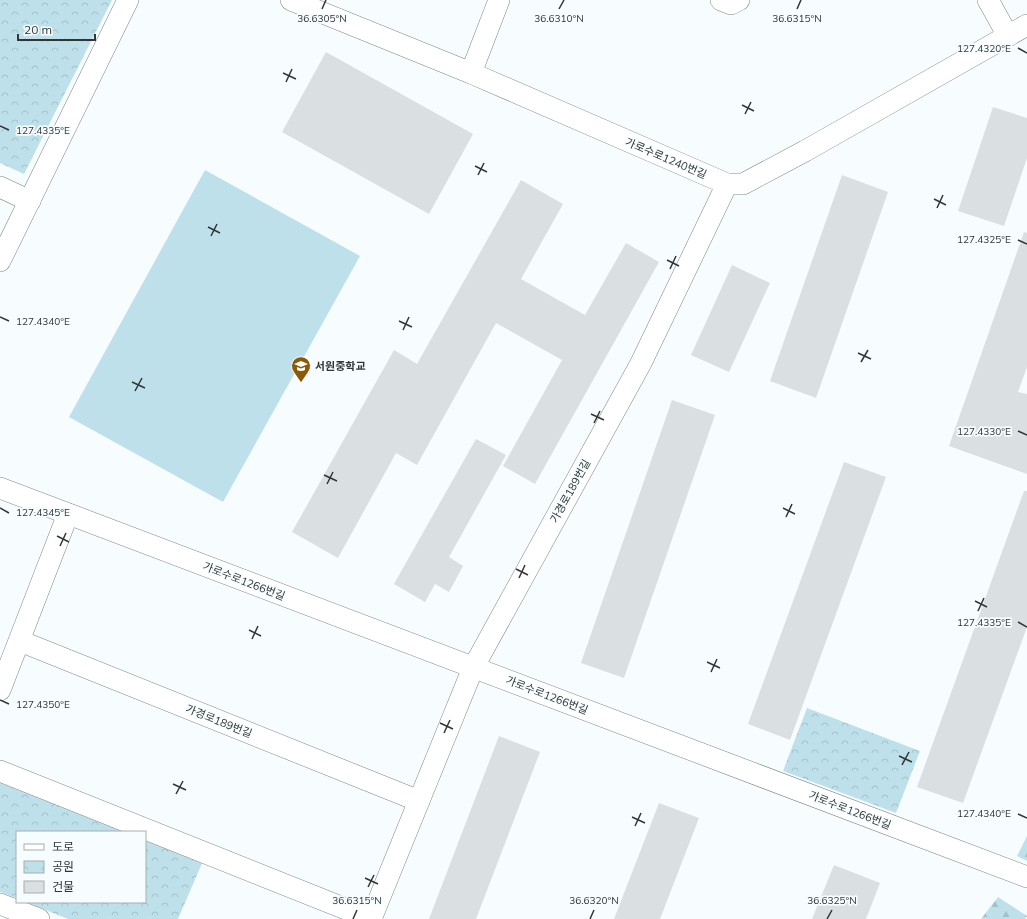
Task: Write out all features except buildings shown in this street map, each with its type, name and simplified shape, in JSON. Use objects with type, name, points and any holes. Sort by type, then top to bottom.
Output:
[{"type":"street","points":[[0,261],[128,0]]},
{"type":"street","name":"가로수로1240번길","points":[[290,0],[470,73],[727,184],[743,184],[812,147],[1027,25]]},
{"type":"street","points":[[470,73],[499,0]]},
{"type":"street","points":[[721,0],[731,4],[739,0]]},
{"type":"street","points":[[988,0],[1008,36]]},
{"type":"street","name":"가경로189번길","points":[[0,771],[371,919],[473,668],[642,363],[727,184]]},
{"type":"street","points":[[0,187],[30,201]]},
{"type":"street","name":"가로수로1266번길","points":[[0,488],[1027,877]]},
{"type":"street","points":[[0,690],[68,514]]},
{"type":"street","name":"가경로189번길","points":[[20,641],[419,801]]},
{"type":"street","points":[[0,904],[39,919]]},
{"type":"green space","points":[[0,0],[112,0],[24,174],[0,163]]},
{"type":"green space","points":[[205,170],[360,256],[223,502],[69,417]]},
{"type":"green space","points":[[807,708],[920,751],[896,813],[783,771]]},
{"type":"green space","points":[[0,778],[131,831],[16,831],[16,898],[0,892]]},
{"type":"green space","points":[[1027,836],[1027,861],[1017,856]]},
{"type":"green space","points":[[146,837],[203,861],[178,919],[68,919],[28,903],[146,903]]},
{"type":"green space","points":[[998,897],[1027,916],[1025,919],[981,919]]},
{"type":"place","name":"서원중학교","points":[[301,383]]}]
